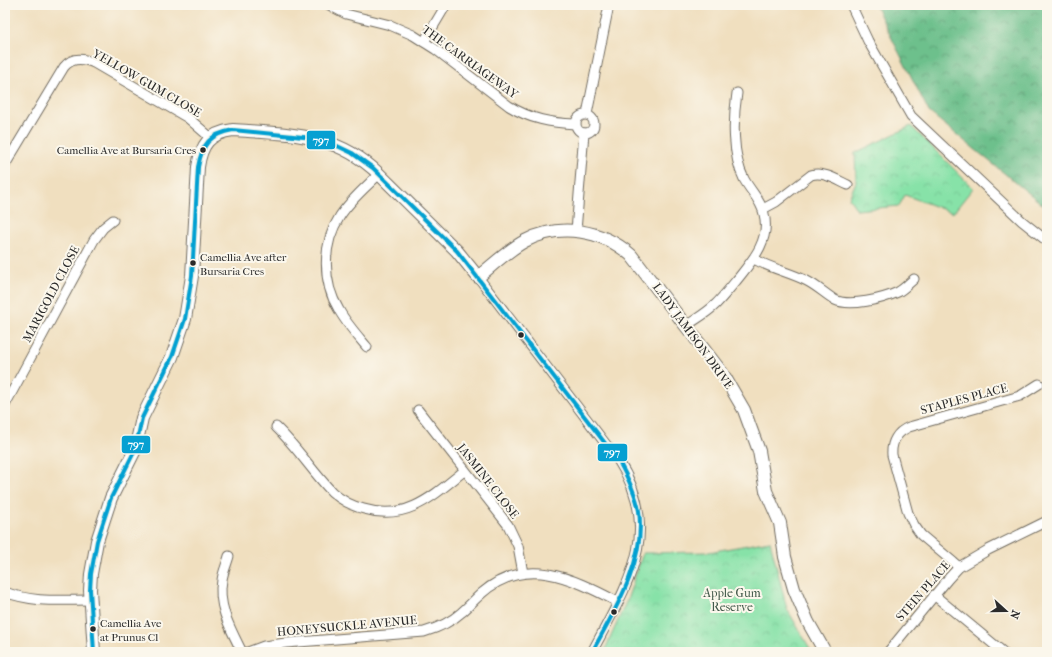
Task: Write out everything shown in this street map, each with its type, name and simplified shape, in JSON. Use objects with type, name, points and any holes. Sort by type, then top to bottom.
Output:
[{"type":"street","name":"THE CARRIAGEWAY","points":[[329,5],[346,14],[397,28],[424,42],[515,110],[539,120],[575,124]]},
{"type":"street","points":[[424,42],[446,5]]},
{"type":"street","points":[[587,114],[610,5]]},
{"type":"street","points":[[851,5],[868,41],[911,116],[1022,221],[1047,241]]},
{"type":"street","name":"YELLOW GUM CLOSE","points":[[5,165],[64,67],[67,63],[75,59],[94,62],[188,118],[211,138]]},
{"type":"street","points":[[686,326],[717,303],[754,258],[763,240],[765,231],[763,209],[745,181],[738,164],[734,124],[737,92]]},
{"type":"street","points":[[587,114],[592,117],[594,126],[590,132],[584,133],[579,131],[575,124],[578,116],[587,114]]},
{"type":"street","points":[[94,652],[90,600],[91,574],[102,521],[111,498],[135,450],[142,418],[172,357],[185,319],[192,276],[198,167],[202,149],[211,138],[223,132],[233,130],[313,138],[329,142],[352,153],[367,163],[457,251],[618,460],[631,482],[638,509],[640,536],[636,561],[632,572],[592,652]]},
{"type":"street","points":[[576,231],[584,133]]},
{"type":"street","points":[[367,346],[344,318],[335,304],[328,284],[327,258],[329,241],[339,217],[349,203],[379,174]]},
{"type":"street","points":[[763,209],[776,202],[814,174],[830,177],[848,185]]},
{"type":"street","name":"MARIGOLD CLOSE","points":[[5,405],[94,240],[103,228],[113,220]]},
{"type":"street","name":"LADY JAMISON DRIVE","points":[[478,277],[524,242],[549,233],[576,231],[594,234],[609,240],[631,255],[723,374],[744,410],[759,451],[766,491],[780,523],[785,557],[794,589],[808,622],[825,652]]},
{"type":"street","points":[[754,258],[763,264],[806,280],[836,300],[849,304],[860,303],[892,294],[903,288],[914,278]]},
{"type":"street","name":"STAPLES PLACE","points":[[896,437],[901,431],[909,427],[1020,396],[1039,384]]},
{"type":"street","name":"JASMINE CLOSE","points":[[418,410],[464,471],[508,525],[518,546],[523,573]]},
{"type":"street","points":[[276,428],[293,443],[334,493],[348,503],[369,511],[390,512],[413,507],[429,499],[464,471]]},
{"type":"street","points":[[887,432],[896,437],[892,448],[892,455],[911,519],[921,535],[959,567]]},
{"type":"street","name":"STEIN PLACE","points":[[888,652],[934,595],[959,567],[988,550],[1047,521]]},
{"type":"street","points":[[230,556],[222,581],[222,605],[227,622],[242,652]]},
{"type":"street","name":"HONEYSUCKLE AVENUE","points":[[248,652],[264,646],[281,643],[424,632],[444,625],[455,618],[492,585],[523,573],[543,573],[565,577],[580,582],[618,602]]},
{"type":"street","points":[[5,592],[18,597],[35,600],[90,600]]},
{"type":"street","points":[[934,595],[1003,652]]},
{"type":"green space","points":[[875,5],[1047,5],[1047,208],[929,112]]},
{"type":"green space","points":[[911,126],[973,188],[953,213],[905,195],[899,206],[857,210],[849,198],[856,182],[855,153]]},
{"type":"green space","name":"Apple Gum Reserve","points":[[770,541],[787,609],[812,652],[604,652],[627,600],[643,553],[709,552]]},
{"type":"transit line","name":"797","points":[[94,652],[90,590],[91,574],[97,541],[111,498],[135,450],[142,418],[172,357],[185,319],[192,276],[198,167],[202,152],[208,141],[213,137],[233,130],[313,138],[329,142],[352,153],[373,168],[457,251],[618,460],[631,485],[638,504],[640,530],[638,548],[627,584],[592,652]]},
{"type":"place","name":"Camellia Ave at Bursaria Cres","points":[[203,150]]},
{"type":"place","name":"Camellia Ave after Bursaria Cres","points":[[193,263]]},
{"type":"place","name":"Camellia Ave at Prunus Cl","points":[[93,629]]}]
